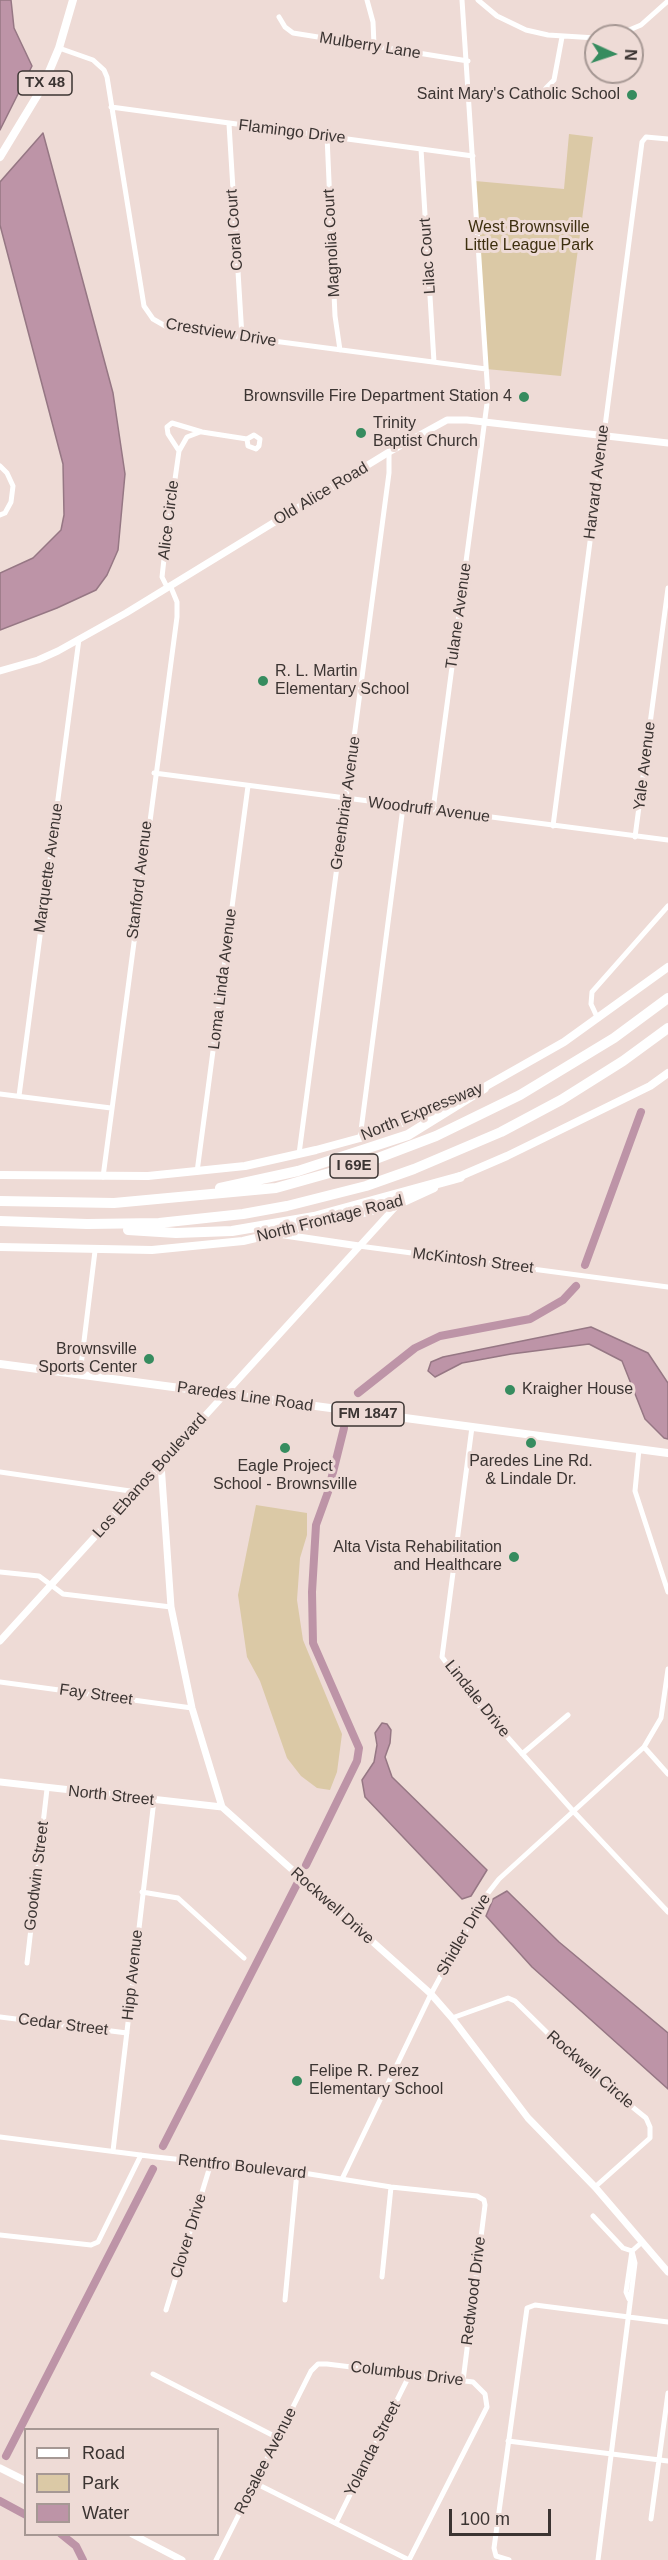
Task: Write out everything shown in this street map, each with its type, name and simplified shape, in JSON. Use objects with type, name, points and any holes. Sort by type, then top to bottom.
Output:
[{"type":"highway","name":"North Expressway","points":[[0,1201],[114,1203],[152,1201],[276,1188],[365,1163],[436,1136],[520,1095],[567,1068],[668,998]]},
{"type":"highway","name":"I 69E","points":[[0,1221],[87,1224],[170,1222],[243,1214],[287,1206],[366,1186],[414,1169],[501,1132],[579,1089],[668,1028]]},
{"type":"highway","points":[[152,1201],[298,1171],[370,1148],[408,1134],[484,1088]]},
{"type":"highway","points":[[17,1221],[176,1233],[232,1231],[314,1217],[460,1177]]},
{"type":"main road","name":"TX 48","points":[[0,157],[32,107],[59,48],[73,0]]},
{"type":"main road","name":"North Expressway","points":[[0,1175],[102,1177],[197,1172],[245,1166],[360,1138],[425,1114],[484,1088],[523,1067],[598,1019],[668,967]]},
{"type":"main road","name":"North Frontage Road","points":[[0,1247],[96,1251],[152,1250],[243,1241],[398,1204],[460,1177],[650,1086],[668,1073]]},
{"type":"main road","name":"Paredes Line Road","points":[[0,1364],[668,1453]]},
{"type":"street","points":[[367,0],[373,22],[374,45]]},
{"type":"street","name":"Tulane Avenue","points":[[433,810],[488,396],[468,61],[462,0]]},
{"type":"street","points":[[478,0],[488,10],[516,26],[537,33],[584,38]]},
{"type":"street","points":[[642,24],[668,1]]},
{"type":"street","name":"Mulberry Lane","points":[[279,17],[285,27],[293,33],[468,61]]},
{"type":"street","points":[[546,88],[554,80],[562,37]]},
{"type":"street","name":"Crestview Drive","points":[[59,48],[99,64],[107,77],[144,306],[153,319],[167,327],[486,369]]},
{"type":"street","name":"Flamingo Drive","points":[[111,107],[473,156]]},
{"type":"street","name":"Coral Court","points":[[229,124],[242,337]]},
{"type":"street","name":"Magnolia Court","points":[[327,136],[335,316],[340,350]]},
{"type":"street","name":"Harvard Avenue","points":[[553,826],[618,313],[643,139],[646,136],[668,139]]},
{"type":"street","name":"Lilac Court","points":[[421,149],[435,362]]},
{"type":"street","name":"Old Alice Road","points":[[0,670],[38,660],[79,639],[389,452],[447,420],[485,422],[668,443]]},
{"type":"street","name":"Alice Circle","points":[[168,586],[162,577],[179,451],[168,434],[169,424],[247,439]]},
{"type":"street","points":[[179,451],[187,437],[202,432]]},
{"type":"street","name":"Greenbriar Avenue","points":[[299,1154],[389,473],[389,452]]},
{"type":"street","points":[[0,466],[7,473],[13,486],[11,502],[5,513],[0,515]]},
{"type":"street","name":"Stanford Avenue","points":[[102,1177],[154,773],[177,617],[177,602],[168,586]]},
{"type":"street","name":"Yale Avenue","points":[[635,837],[668,588]]},
{"type":"street","name":"Marquette Avenue","points":[[19,1096],[79,639]]},
{"type":"street","name":"Woodruff Avenue","points":[[154,773],[668,840]]},
{"type":"street","name":"Loma Linda Avenue","points":[[197,1172],[248,786]]},
{"type":"street","points":[[360,1138],[403,807]]},
{"type":"street","points":[[598,1019],[591,1004],[592,992],[668,906]]},
{"type":"street","points":[[0,1094],[111,1108]]},
{"type":"street","name":"Los Ebanos Boulevard","points":[[0,1641],[398,1204]]},
{"type":"street","name":"McKintosh Street","points":[[278,1234],[668,1287]]},
{"type":"street","points":[[80,1374],[96,1251]]},
{"type":"street","name":"Lindale Drive","points":[[472,1427],[442,1657],[470,1695],[522,1754],[668,1912]]},
{"type":"street","points":[[639,1449],[635,1491],[668,1592]]},
{"type":"street","points":[[161,1464],[171,1607],[192,1708],[222,1808]]},
{"type":"street","points":[[0,1472],[137,1492]]},
{"type":"street","points":[[0,1572],[39,1576],[63,1594],[171,1607]]},
{"type":"street","name":"Shidler Drive","points":[[342,2179],[431,1994],[488,1892],[499,1879],[644,1747],[661,1718],[668,1669]]},
{"type":"street","name":"Fay Street","points":[[0,1682],[192,1708]]},
{"type":"street","points":[[522,1754],[568,1715]]},
{"type":"street","points":[[644,1747],[668,1774]]},
{"type":"street","name":"North Street","points":[[0,1782],[222,1808]]},
{"type":"street","name":"Goodwin Street","points":[[27,1963],[47,1789]]},
{"type":"street","name":"Hipp Avenue","points":[[113,2151],[153,1800]]},
{"type":"street","name":"Rockwell Drive","points":[[222,1808],[431,1994],[528,2118],[595,2187],[668,2272]]},
{"type":"street","points":[[142,1892],[178,1898],[244,1958]]},
{"type":"street","name":"Rockwell Circle","points":[[452,2018],[507,1998],[515,2001],[579,2064],[646,2118],[650,2127],[650,2138],[595,2187]]},
{"type":"street","name":"Cedar Street","points":[[0,2017],[127,2033]]},
{"type":"street","name":"Rentfro Boulevard","points":[[0,2137],[297,2172],[391,2187],[477,2196],[484,2200]]},
{"type":"street","points":[[0,2235],[91,2245],[98,2242],[141,2155]]},
{"type":"street","name":"Clover Drive","points":[[166,2310],[211,2163]]},
{"type":"street","points":[[285,2300],[297,2172]]},
{"type":"street","points":[[382,2277],[391,2187]]},
{"type":"street","name":"Redwood Drive","points":[[463,2381],[484,2200]]},
{"type":"street","points":[[593,2216],[623,2248],[632,2251]]},
{"type":"street","points":[[598,2560],[630,2301],[626,2292],[632,2251],[641,2243]]},
{"type":"street","points":[[509,2560],[499,2558],[494,2548],[527,2308],[535,2305],[668,2322]]},
{"type":"street","name":"Columbus Drive","points":[[318,2364],[473,2382],[485,2394],[488,2407],[409,2560]]},
{"type":"street","name":"Rosalee Avenue","points":[[216,2560],[311,2371],[318,2364]]},
{"type":"street","points":[[153,2374],[278,2438]]},
{"type":"street","name":"Yolanda Street","points":[[336,2523],[410,2374]]},
{"type":"street","points":[[651,2519],[668,2393]]},
{"type":"street","points":[[508,2441],[668,2461]]},
{"type":"street","points":[[0,2468],[24,2480]]},
{"type":"street","points":[[255,2483],[409,2560]]},
{"type":"street","points":[[134,2536],[182,2560]]},
{"type":"green space","name":"West Brownsville Little League Park","points":[[569,134],[593,137],[561,376],[486,369],[475,181],[564,189]]},
{"type":"green space","points":[[256,1505],[307,1513],[307,1535],[300,1558],[297,1600],[303,1640],[342,1734],[337,1772],[330,1790],[317,1788],[301,1776],[287,1758],[260,1681],[247,1657],[238,1595]]},
{"type":"water","points":[[0,0],[11,0],[14,28],[32,66],[0,130]]},
{"type":"water","points":[[43,133],[113,393],[125,474],[118,550],[107,575],[96,590],[0,630],[0,573],[33,558],[61,530],[64,515],[63,464],[0,225],[0,182]]},
{"type":"water","points":[[591,1327],[648,1353],[668,1383],[668,1439],[664,1438],[645,1419],[622,1361],[589,1344],[462,1363],[435,1377],[428,1371],[431,1362],[443,1357]]},
{"type":"water","points":[[382,1723],[387,1724],[391,1730],[390,1743],[385,1757],[392,1777],[487,1870],[471,1896],[462,1899],[365,1797],[362,1780],[374,1762],[377,1745],[375,1733]]},
{"type":"water","points":[[507,1891],[559,1942],[668,2033],[668,2089],[532,1967],[486,1916],[493,1899]]},
{"type":"waterway","points":[[585,1265],[641,1112]]},
{"type":"waterway","points":[[358,1393],[415,1348],[440,1336],[530,1319],[563,1300],[576,1286]]},
{"type":"waterway","points":[[306,1865],[357,1761],[359,1748],[313,1643],[312,1592],[316,1525],[328,1492],[344,1428]]},
{"type":"waterway","points":[[163,2146],[297,1884]]},
{"type":"waterway","points":[[6,2456],[153,2169]]},
{"type":"waterway","points":[[0,2501],[24,2514]]},
{"type":"waterway","points":[[64,2536],[76,2546],[83,2560]]},
{"type":"place","name":"Saint Mary's Catholic School","points":[[632,95]]},
{"type":"place","name":"Brownsville Fire Department Station 4","points":[[524,397]]},
{"type":"place","name":"Trinity Baptist Church","points":[[361,433]]},
{"type":"place","name":"R. L. Martin Elementary School","points":[[263,681]]},
{"type":"place","name":"Brownsville Sports Center","points":[[149,1359]]},
{"type":"place","name":"Kraigher House","points":[[510,1390]]},
{"type":"place","name":"Paredes Line Rd. & Lindale Dr.","points":[[531,1443]]},
{"type":"place","name":"Eagle Project School - Brownsville","points":[[285,1448]]},
{"type":"place","name":"Alta Vista Rehabilitation and Healthcare","points":[[514,1557]]},
{"type":"place","name":"Felipe R. Perez Elementary School","points":[[297,2081]]}]
